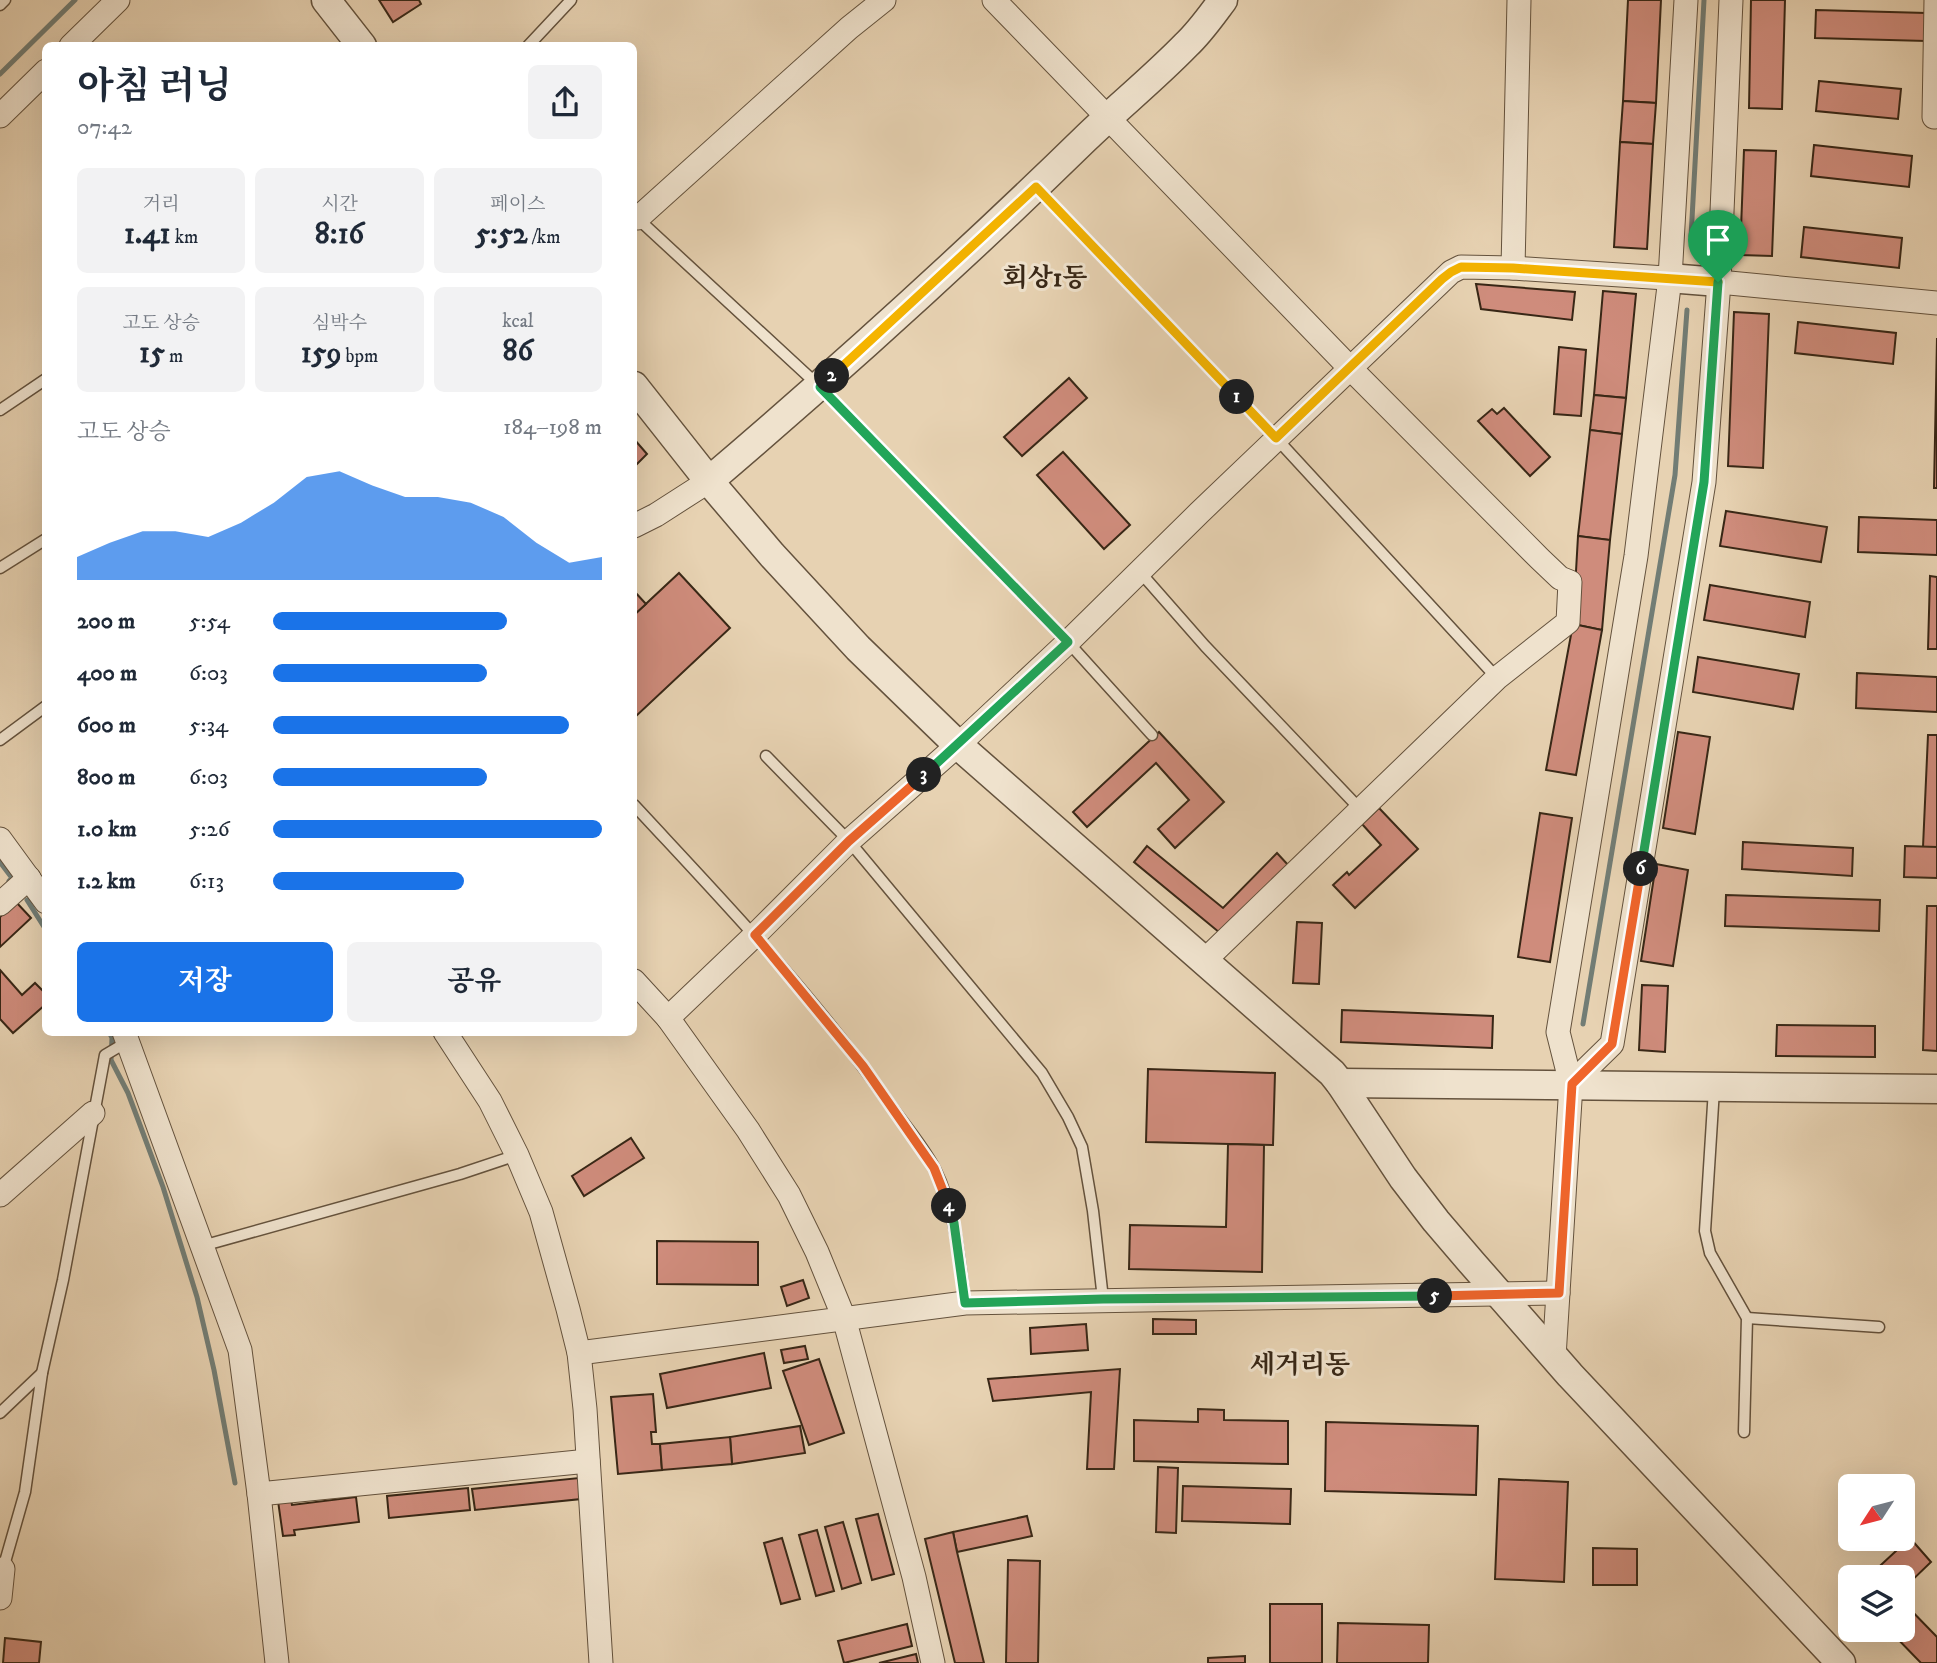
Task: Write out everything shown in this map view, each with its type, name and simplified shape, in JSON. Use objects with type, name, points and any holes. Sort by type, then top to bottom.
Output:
[{"type":"street","points":[[75,42],[118,0]]},
{"type":"street","points":[[326,0],[359,42]]},
{"type":"street","points":[[637,215],[884,0]]},
{"type":"street","points":[[995,0],[1349,367],[1540,559],[1560,578],[1570,582],[1568,622],[1497,678],[1204,961]]},
{"type":"street","points":[[637,524],[709,481],[820,387],[1187,45],[1223,0]]},
{"type":"street","points":[[1513,268],[1519,0]]},
{"type":"street","points":[[1554,1357],[1572,1084],[1558,1032],[1636,556],[1676,279],[1686,0]]},
{"type":"street","points":[[1572,1084],[1612,1044],[1704,482],[1718,282],[1731,0]]},
{"type":"street","points":[[1934,117],[1936,6]]},
{"type":"street","points":[[0,116],[42,75]]},
{"type":"street","points":[[668,1018],[849,841],[958,746],[1068,642],[1349,367],[1451,272],[1461,267],[1513,268],[1718,282],[1937,303]]},
{"type":"street","points":[[637,390],[709,481],[858,648],[958,746],[1340,1083],[1436,1221],[1554,1357],[1841,1663]]},
{"type":"street","points":[[0,839],[42,896]]},
{"type":"street","points":[[0,904],[29,878]]},
{"type":"street","points":[[637,984],[668,1018],[748,1130],[789,1195],[817,1252],[844,1318],[914,1577],[933,1663]]},
{"type":"street","points":[[448,1036],[490,1101],[541,1212],[579,1353],[601,1633],[601,1663]]},
{"type":"street","points":[[126,1037],[240,1350],[277,1663]]},
{"type":"street","points":[[1340,1083],[1937,1089]]},
{"type":"street","points":[[0,1195],[93,1113]]},
{"type":"street","points":[[579,1353],[965,1303],[1559,1293]]},
{"type":"street","points":[[259,1494],[588,1461]]},
{"type":"street","points":[[0,1598],[3,1569]]},
{"type":"lane","points":[[0,5],[5,0]]},
{"type":"lane","points":[[532,42],[571,0]]},
{"type":"lane","points":[[1036,187],[1276,438],[1497,678]]},
{"type":"lane","points":[[637,217],[820,387],[1068,642],[1152,735]]},
{"type":"lane","points":[[0,410],[42,382]]},
{"type":"lane","points":[[0,568],[42,542]]},
{"type":"lane","points":[[1140,572],[1205,646],[1360,809]]},
{"type":"lane","points":[[0,740],[42,709]]},
{"type":"lane","points":[[766,755],[849,841],[1042,1073],[1082,1147],[1093,1211],[1103,1299]]},
{"type":"lane","points":[[637,808],[755,935],[863,1066],[934,1168],[954,1223],[965,1303]]},
{"type":"lane","points":[[3,1569],[25,1492],[42,1373],[63,1280],[105,1055],[126,1037]]},
{"type":"lane","points":[[1714,1086],[1705,1231],[1710,1253],[1747,1318],[1744,1432]]},
{"type":"lane","points":[[202,1246],[460,1174],[517,1155]]},
{"type":"lane","points":[[1747,1318],[1879,1327]]},
{"type":"lane","points":[[0,1413],[42,1373]]},
{"type":"building","points":[[379,0],[419,0],[421,4],[393,22]]},
{"type":"building","points":[[1628,0],[1661,0],[1656,103],[1623,101]]},
{"type":"building","points":[[1751,0],[1785,0],[1782,109],[1749,108]]},
{"type":"building","points":[[1816,10],[1926,13],[1926,41],[1815,38]]},
{"type":"building","points":[[1819,81],[1901,89],[1898,119],[1816,111]]},
{"type":"building","points":[[1623,101],[1656,103],[1653,144],[1620,142]]},
{"type":"building","points":[[1620,142],[1653,144],[1647,249],[1614,247]]},
{"type":"building","points":[[1814,145],[1912,156],[1909,187],[1811,176]]},
{"type":"building","points":[[1744,150],[1776,151],[1772,256],[1740,255]]},
{"type":"building","points":[[1804,227],[1902,238],[1899,268],[1801,257]]},
{"type":"building","points":[[1476,284],[1575,292],[1572,320],[1481,309]]},
{"type":"building","points":[[1603,291],[1636,294],[1626,398],[1594,395]]},
{"type":"building","points":[[1734,312],[1769,314],[1763,468],[1728,466]]},
{"type":"building","points":[[1798,322],[1896,333],[1893,364],[1795,353]]},
{"type":"building","points":[[1937,338],[1937,488],[1934,488]]},
{"type":"building","points":[[1559,347],[1586,350],[1581,416],[1554,414]]},
{"type":"building","points":[[1069,378],[1087,398],[1022,456],[1004,437]]},
{"type":"building","points":[[1594,395],[1626,398],[1622,434],[1590,430]]},
{"type":"building","points":[[1504,408],[1550,457],[1530,476],[1478,421],[1492,409],[1497,414]]},
{"type":"building","points":[[1590,430],[1622,434],[1610,540],[1578,536]]},
{"type":"building","points":[[637,442],[647,454],[637,464]]},
{"type":"building","points":[[1063,452],[1130,525],[1104,549],[1037,475]]},
{"type":"building","points":[[1726,511],[1827,527],[1821,562],[1720,546]]},
{"type":"building","points":[[1859,517],[1937,520],[1937,555],[1858,552]]},
{"type":"building","points":[[1578,536],[1610,540],[1602,630],[1573,624]]},
{"type":"building","points":[[679,573],[730,628],[637,715],[637,612]]},
{"type":"building","points":[[1930,576],[1937,577],[1937,649],[1928,649]]},
{"type":"building","points":[[1710,585],[1810,602],[1805,637],[1704,620]]},
{"type":"building","points":[[637,594],[646,604],[637,612]]},
{"type":"building","points":[[1573,624],[1602,630],[1576,775],[1546,770]]},
{"type":"building","points":[[1698,657],[1799,674],[1793,709],[1693,692]]},
{"type":"building","points":[[1857,673],[1937,677],[1937,712],[1856,708]]},
{"type":"building","points":[[1159,732],[1224,802],[1175,848],[1158,829],[1189,800],[1156,763],[1087,827],[1073,812]]},
{"type":"building","points":[[1678,732],[1710,737],[1695,834],[1663,828]]},
{"type":"building","points":[[1928,735],[1937,735],[1937,847],[1923,847]]},
{"type":"building","points":[[1379,808],[1418,849],[1355,908],[1333,885],[1347,872],[1349,875],[1381,845],[1362,824]]},
{"type":"building","points":[[1540,813],[1572,818],[1550,962],[1518,957]]},
{"type":"building","points":[[1743,842],[1853,848],[1852,876],[1742,869]]},
{"type":"building","points":[[1147,846],[1223,908],[1277,853],[1289,866],[1220,933],[1134,862]]},
{"type":"building","points":[[1905,846],[1937,847],[1937,878],[1904,877]]},
{"type":"building","points":[[1656,864],[1688,870],[1673,966],[1641,961]]},
{"type":"building","points":[[1726,895],[1880,900],[1879,931],[1725,926]]},
{"type":"building","points":[[16,902],[31,918],[0,947],[0,917]]},
{"type":"building","points":[[1927,906],[1937,906],[1937,1051],[1923,1050]]},
{"type":"building","points":[[1297,922],[1322,923],[1319,984],[1293,983]]},
{"type":"building","points":[[0,970],[22,995],[35,983],[42,990],[42,1008],[13,1033],[0,1019]]},
{"type":"building","points":[[1642,985],[1668,986],[1665,1052],[1639,1050]]},
{"type":"building","points":[[1342,1010],[1493,1016],[1492,1048],[1341,1042]]},
{"type":"building","points":[[1777,1025],[1875,1026],[1875,1057],[1776,1056]]},
{"type":"building","points":[[1148,1069],[1275,1073],[1273,1145],[1146,1142]]},
{"type":"building","points":[[631,1138],[644,1158],[584,1196],[572,1176]]},
{"type":"building","points":[[1228,1144],[1264,1145],[1262,1272],[1129,1269],[1130,1225],[1226,1227]]},
{"type":"building","points":[[657,1241],[758,1242],[758,1285],[657,1284]]},
{"type":"building","points":[[803,1280],[809,1298],[787,1306],[781,1287]]},
{"type":"building","points":[[1153,1319],[1196,1320],[1196,1334],[1153,1334]]},
{"type":"building","points":[[1086,1324],[1088,1350],[1031,1354],[1030,1328]]},
{"type":"building","points":[[805,1346],[808,1359],[784,1363],[781,1350]]},
{"type":"building","points":[[764,1353],[771,1388],[667,1408],[660,1374]]},
{"type":"building","points":[[819,1359],[844,1433],[809,1445],[783,1371]]},
{"type":"building","points":[[1120,1369],[1114,1469],[1087,1469],[1091,1392],[993,1401],[988,1379]]},
{"type":"building","points":[[653,1394],[656,1432],[651,1432],[652,1444],[660,1444],[662,1470],[618,1474],[611,1397]]},
{"type":"building","points":[[1198,1409],[1224,1410],[1224,1420],[1288,1421],[1288,1464],[1134,1461],[1134,1420],[1198,1422]]},
{"type":"building","points":[[1326,1422],[1478,1426],[1476,1495],[1325,1491]]},
{"type":"building","points":[[800,1426],[805,1453],[732,1464],[730,1437]]},
{"type":"building","points":[[730,1437],[732,1464],[662,1470],[660,1444]]},
{"type":"building","points":[[1158,1467],[1178,1468],[1176,1533],[1156,1532]]},
{"type":"building","points":[[579,1478],[581,1499],[475,1510],[472,1489]]},
{"type":"building","points":[[1499,1479],[1568,1482],[1564,1582],[1495,1579]]},
{"type":"building","points":[[1183,1486],[1291,1489],[1290,1524],[1182,1521]]},
{"type":"building","points":[[468,1488],[470,1510],[389,1518],[387,1496]]},
{"type":"building","points":[[356,1497],[359,1522],[294,1530],[295,1535],[283,1536],[278,1501],[291,1500],[292,1505]]},
{"type":"building","points":[[878,1514],[894,1574],[872,1580],[856,1519]]},
{"type":"building","points":[[1027,1516],[1032,1536],[957,1552],[953,1532]]},
{"type":"building","points":[[843,1522],[861,1583],[842,1589],[825,1527]]},
{"type":"building","points":[[817,1530],[834,1591],[816,1596],[799,1535]]},
{"type":"building","points":[[953,1532],[984,1663],[955,1663],[925,1539]]},
{"type":"building","points":[[782,1538],[800,1599],[781,1604],[764,1543]]},
{"type":"building","points":[[1915,1544],[1931,1562],[1915,1577],[1915,1565],[1881,1565],[1896,1551],[1915,1551]]},
{"type":"building","points":[[1593,1548],[1637,1549],[1637,1585],[1593,1585]]},
{"type":"building","points":[[1008,1560],[1040,1561],[1038,1663],[1006,1663]]},
{"type":"building","points":[[1270,1604],[1322,1604],[1322,1663],[1270,1663]]},
{"type":"building","points":[[1915,1614],[1937,1637],[1937,1663],[1921,1663],[1901,1642],[1915,1642]]},
{"type":"building","points":[[1338,1623],[1429,1625],[1428,1663],[1337,1663]]},
{"type":"building","points":[[907,1624],[912,1646],[844,1663],[838,1641]]},
{"type":"building","points":[[5,1638],[41,1642],[39,1663],[3,1663]]},
{"type":"building","points":[[916,1654],[918,1663],[879,1663]]},
{"type":"building","points":[[1245,1656],[1245,1663],[1208,1663],[1208,1658]]},
{"type":"waterway","points":[[0,74],[75,0]]},
{"type":"waterway","points":[[1691,237],[1704,0]]},
{"type":"waterway","points":[[1583,1024],[1675,475],[1687,310]]},
{"type":"waterway","points":[[0,862],[12,878],[9,881]]},
{"type":"waterway","points":[[27,900],[42,924]]},
{"type":"waterway","points":[[111,1036],[111,1060],[128,1093],[163,1187],[197,1297],[235,1483]]},
{"type":"district","name":"회상1동","points":[[1045,277]]},
{"type":"district","name":"세거리동","points":[[1300,1364]]},
{"type":"route","points":[[1036,187],[1276,438],[1442,279],[1461,267],[1718,282],[1704,482],[1612,1044],[1572,1084],[1559,1293],[965,1303],[954,1223],[934,1168],[863,1066],[755,935],[849,841],[958,746],[1068,642],[820,387],[1036,187]]}]
